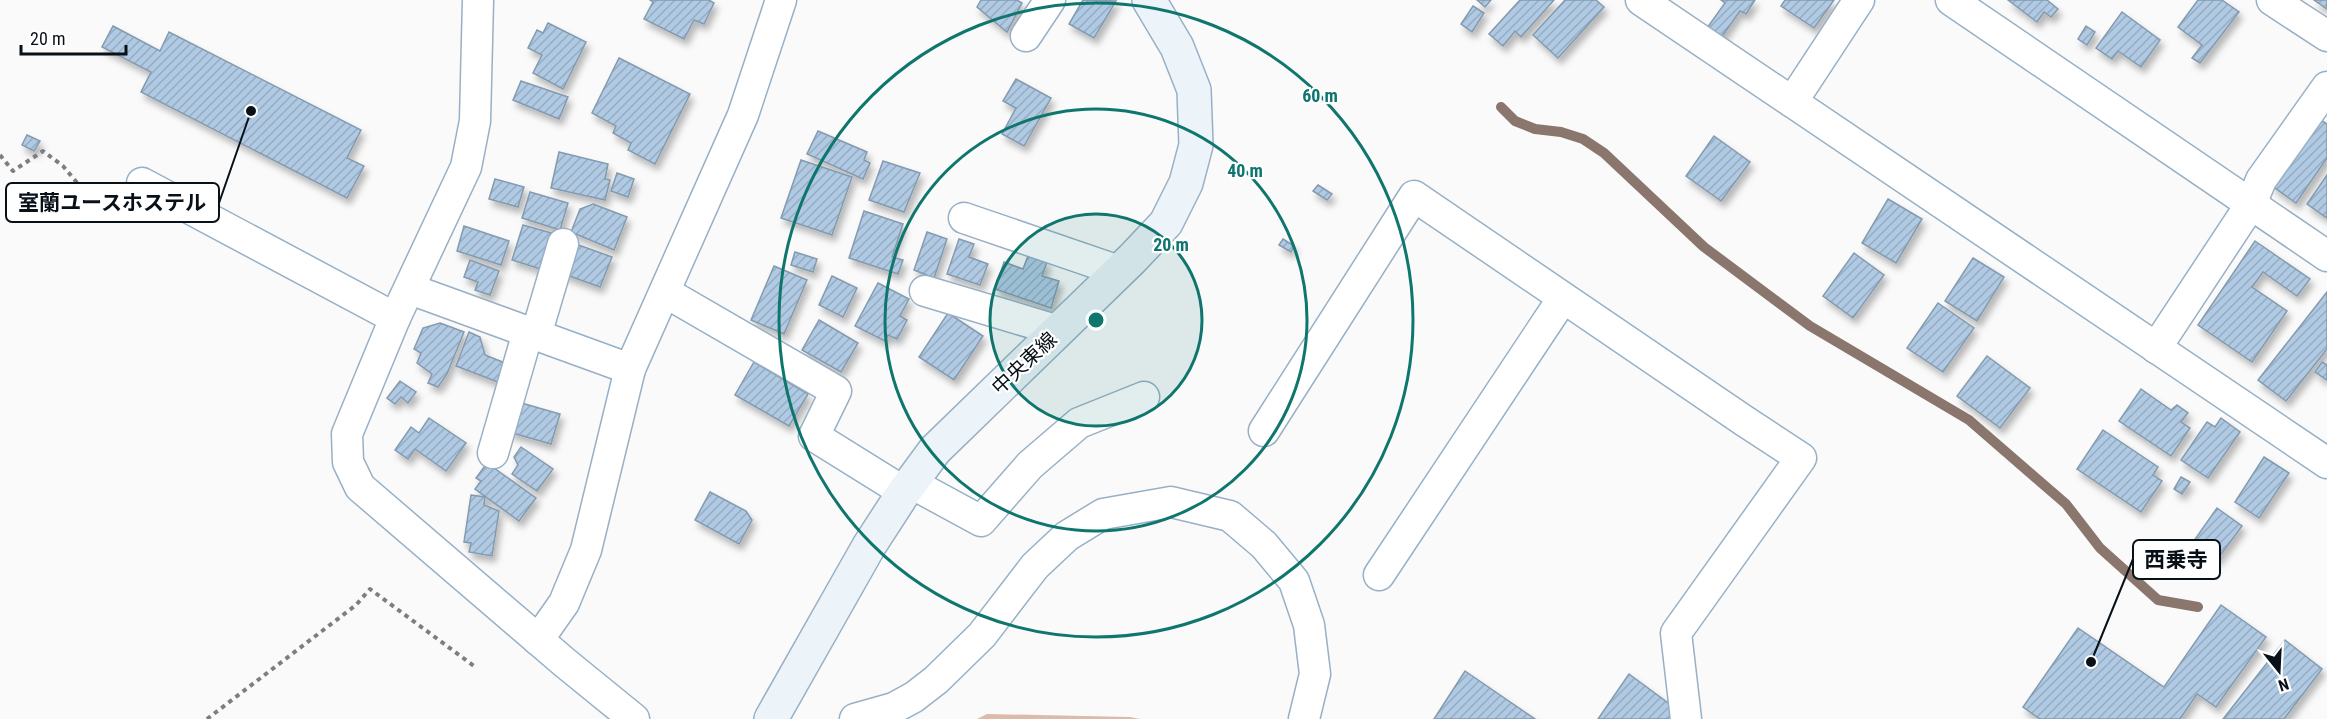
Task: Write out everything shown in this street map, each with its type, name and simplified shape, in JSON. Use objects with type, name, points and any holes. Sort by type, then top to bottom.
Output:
[{"type":"main road","name":"中央東線","points":[[771,719],[868,546],[935,450],[1059,331],[1166,223],[1186,183],[1196,145],[1194,90],[1177,47],[1149,0]]},
{"type":"street","points":[[478,0],[475,121],[466,167],[395,318],[347,434],[348,462],[360,487],[634,719]]},
{"type":"street","points":[[538,640],[564,603],[586,550],[630,369],[743,115],[781,0]]},
{"type":"street","points":[[1026,36],[1050,0]]},
{"type":"street","points":[[1641,0],[2327,463]]},
{"type":"street","points":[[1792,102],[1859,0]]},
{"type":"street","points":[[1951,0],[2327,256]]},
{"type":"street","points":[[2272,0],[2327,36]]},
{"type":"street","points":[[2156,348],[2251,204],[2261,180],[2327,87]]},
{"type":"street","points":[[142,183],[395,318]]},
{"type":"street","points":[[1264,431],[1414,196],[1802,458],[1676,633],[1686,719]]},
{"type":"street","points":[[964,218],[1119,271]]},
{"type":"street","points":[[493,453],[563,244]]},
{"type":"street","points":[[410,289],[630,369]]},
{"type":"street","points":[[925,291],[1059,331]]},
{"type":"street","points":[[665,292],[836,391],[814,436],[908,488],[981,521],[1030,465],[1078,423],[1144,397]]},
{"type":"street","points":[[1379,575],[1563,298]]},
{"type":"street","points":[[855,719],[894,708],[914,697],[936,680],[982,635],[1035,566],[1067,536],[1103,514],[1171,502],[1230,516],[1264,545],[1294,581],[1309,625],[1315,675],[1304,719]]},
{"type":"path","points":[[0,155],[13,171],[43,150],[63,166],[84,191]]},
{"type":"path","points":[[207,719],[356,605],[370,589],[474,666]]},
{"type":"green space","points":[[987,714],[1130,717],[1140,719],[977,719]]},
{"type":"building","points":[[650,0],[709,0],[714,3],[704,24],[694,20],[684,39],[644,19],[653,2]]},
{"type":"building","points":[[981,0],[1017,0],[1022,3],[1007,32],[977,7]]},
{"type":"building","points":[[1083,0],[1116,1],[1094,38],[1069,24]]},
{"type":"building","points":[[1477,0],[1491,0],[1485,7]]},
{"type":"building","points":[[1520,0],[1554,0],[1521,37],[1515,31],[1503,46],[1489,34]]},
{"type":"building","points":[[1565,0],[1596,0],[1604,7],[1558,58],[1533,35]]},
{"type":"building","points":[[1721,0],[1755,0],[1746,14],[1740,11],[1721,38],[1707,28],[1725,3]]},
{"type":"building","points":[[1785,0],[1834,0],[1814,28],[1781,6]]},
{"type":"building","points":[[2008,0],[2047,0],[2058,9],[2051,17],[2044,12],[2037,22]]},
{"type":"building","points":[[2198,0],[2222,0],[2239,12],[2200,63],[2192,58],[2202,45],[2178,27]]},
{"type":"building","points":[[2314,0],[2327,0],[2327,9]]},
{"type":"building","points":[[1473,6],[1484,13],[1472,32],[1461,24]]},
{"type":"building","points":[[2122,12],[2160,40],[2141,67],[2118,51],[2112,59],[2096,48]]},
{"type":"building","points":[[548,23],[586,42],[563,89],[533,73],[542,55],[528,48],[537,30],[543,33]]},
{"type":"building","points":[[113,26],[160,51],[169,32],[361,130],[347,158],[364,166],[347,198],[141,92],[151,72],[102,47]]},
{"type":"building","points":[[2086,26],[2095,32],[2087,45],[2078,39]]},
{"type":"building","points":[[619,58],[690,94],[655,164],[628,150],[631,143],[613,133],[616,126],[592,113]]},
{"type":"building","points":[[1016,79],[1051,98],[1024,146],[1002,134],[1016,108],[1003,101]]},
{"type":"building","points":[[521,81],[568,97],[559,119],[513,100]]},
{"type":"building","points":[[2319,119],[2327,124],[2327,158],[2296,203],[2272,186]]},
{"type":"building","points":[[818,131],[867,152],[864,160],[870,163],[863,179],[807,154]]},
{"type":"building","points":[[27,135],[40,141],[34,151],[22,145]]},
{"type":"building","points":[[1714,136],[1750,162],[1721,201],[1686,176]]},
{"type":"building","points":[[559,152],[608,164],[605,179],[610,180],[605,200],[551,188]]},
{"type":"building","points":[[801,160],[852,177],[832,235],[781,218]]},
{"type":"building","points":[[883,161],[920,173],[904,212],[869,200]]},
{"type":"building","points":[[617,173],[634,179],[628,197],[611,191]]},
{"type":"building","points":[[2327,175],[2327,218],[2307,204]]},
{"type":"building","points":[[495,179],[524,187],[518,207],[489,199]]},
{"type":"building","points":[[1318,185],[1332,194],[1327,200],[1313,191]]},
{"type":"building","points":[[530,192],[568,203],[560,230],[522,218]]},
{"type":"building","points":[[1888,199],[1922,219],[1896,263],[1862,243]]},
{"type":"building","points":[[593,204],[627,217],[614,250],[571,232],[580,209]]},
{"type":"building","points":[[864,211],[903,224],[892,257],[903,260],[898,274],[849,258]]},
{"type":"building","points":[[523,225],[555,234],[544,270],[512,260]]},
{"type":"building","points":[[464,226],[509,241],[501,265],[457,251]]},
{"type":"building","points":[[927,232],[947,239],[934,278],[914,270]]},
{"type":"building","points":[[959,239],[974,244],[969,257],[988,264],[980,285],[947,274]]},
{"type":"building","points":[[1283,239],[1294,246],[1291,252],[1279,245]]},
{"type":"building","points":[[2255,241],[2310,279],[2297,296],[2263,272],[2252,287],[2287,311],[2252,362],[2198,325]]},
{"type":"building","points":[[573,243],[612,257],[600,287],[561,273]]},
{"type":"building","points":[[795,252],[817,259],[813,272],[791,265]]},
{"type":"building","points":[[1854,253],[1884,275],[1853,318],[1823,296]]},
{"type":"building","points":[[1028,256],[1047,262],[1042,276],[1059,281],[1051,308],[995,289],[1004,262],[1023,269]]},
{"type":"building","points":[[1973,258],[2004,277],[1977,321],[1945,301]]},
{"type":"building","points":[[470,260],[499,271],[490,295],[475,290],[478,282],[464,277]]},
{"type":"building","points":[[774,266],[807,280],[784,334],[751,320]]},
{"type":"building","points":[[832,276],[857,288],[843,317],[819,305]]},
{"type":"building","points":[[878,283],[909,299],[900,316],[907,320],[897,339],[888,335],[885,341],[855,326]]},
{"type":"building","points":[[2327,292],[2327,349],[2286,401],[2258,380]]},
{"type":"building","points":[[1938,303],[1974,328],[1943,372],[1907,348]]},
{"type":"building","points":[[948,313],[983,336],[954,380],[919,357]]},
{"type":"building","points":[[819,320],[858,343],[841,372],[802,350]]},
{"type":"building","points":[[440,323],[464,332],[447,374],[438,387],[428,383],[432,374],[417,363],[421,353],[414,349],[423,328]]},
{"type":"building","points":[[469,332],[480,337],[485,355],[505,363],[498,382],[456,366]]},
{"type":"building","points":[[1987,356],[2030,388],[2000,428],[1957,396]]},
{"type":"building","points":[[754,362],[808,394],[789,426],[735,395]]},
{"type":"building","points":[[2322,362],[2327,365],[2327,380],[2315,372]]},
{"type":"building","points":[[400,381],[416,392],[408,403],[401,397],[395,404],[387,398]]},
{"type":"building","points":[[2141,389],[2171,410],[2177,405],[2188,413],[2181,422],[2190,428],[2171,456],[2119,421]]},
{"type":"building","points":[[518,402],[560,414],[551,444],[509,432]]},
{"type":"building","points":[[429,418],[466,443],[446,471],[415,449],[408,459],[395,450],[411,427],[419,433]]},
{"type":"building","points":[[2221,418],[2240,432],[2208,478],[2181,460],[2207,422],[2215,427]]},
{"type":"building","points":[[2103,430],[2158,467],[2153,475],[2162,481],[2141,512],[2077,469]]},
{"type":"building","points":[[521,447],[553,469],[537,491],[512,474],[518,465],[514,457]]},
{"type":"building","points":[[2264,457],[2289,473],[2259,518],[2235,502]]},
{"type":"building","points":[[487,463],[536,498],[519,521],[475,489],[481,481],[476,478]]},
{"type":"building","points":[[2181,477],[2190,482],[2182,494],[2174,489]]},
{"type":"building","points":[[710,492],[746,511],[752,520],[739,544],[695,520]]},
{"type":"building","points":[[471,495],[485,497],[484,505],[499,511],[492,556],[469,552],[471,543],[464,542]]},
{"type":"building","points":[[2217,508],[2242,526],[2217,560],[2193,542]]},
{"type":"building","points":[[2221,605],[2266,637],[2216,707],[2197,694],[2180,719],[2040,719],[2023,707],[2078,628],[2164,687]]},
{"type":"building","points":[[2285,640],[2322,669],[2284,719],[2223,719]]},
{"type":"building","points":[[1465,671],[1535,719],[1434,719]]},
{"type":"building","points":[[1629,674],[1679,711],[1673,719],[1598,719]]},
{"type":"waterway","points":[[1501,107],[1515,121],[1535,129],[1561,132],[1583,139],[1604,153],[1704,247],[1810,326],[1969,420],[2066,504],[2100,548],[2158,600],[2198,607]]},
{"type":"place","name":"室蘭ユースホステル","points":[[251,111]]},
{"type":"place","name":"西乗寺","points":[[2091,662]]}]
